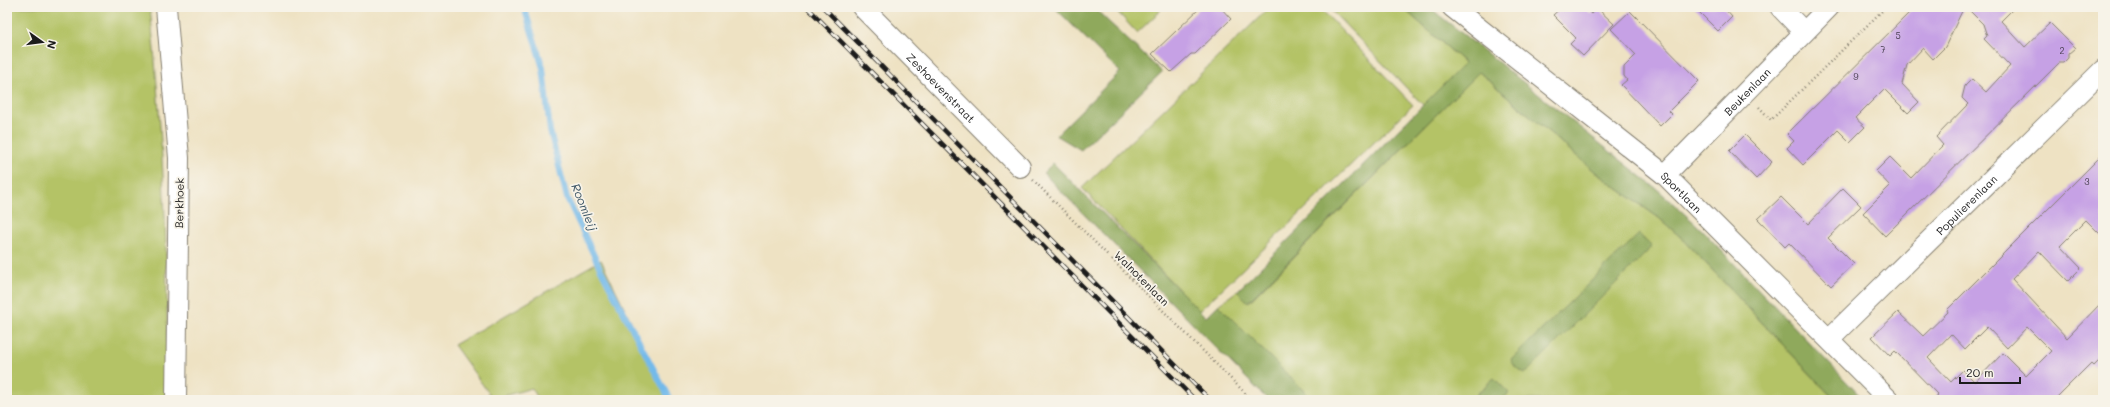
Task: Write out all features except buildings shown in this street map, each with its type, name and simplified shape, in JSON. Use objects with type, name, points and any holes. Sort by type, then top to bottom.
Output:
[{"type":"street","name":"Berkhoek","points":[[166,7],[180,158],[176,400]]},
{"type":"street","name":"Zeshoevenstraat","points":[[862,7],[1020,167]]},
{"type":"street","name":"Sportlaan","points":[[1452,7],[1665,174],[1889,400]]},
{"type":"street","points":[[1780,7],[1804,32]]},
{"type":"street","name":"Beukenlaan","points":[[1665,174],[1829,7]]},
{"type":"street","name":"Populierenlaan","points":[[1829,339],[2103,70]]},
{"type":"path","points":[[1744,92],[1771,120],[1886,7]]},
{"type":"path","name":"Walnotenlaan","points":[[1020,167],[1252,400]]},
{"type":"green space","points":[[7,7],[150,7],[162,154],[167,302],[166,400],[7,400]]},
{"type":"green space","points":[[1054,7],[1093,7],[1162,72],[1081,150],[1056,135],[1120,72]]},
{"type":"green space","points":[[1113,7],[1158,7],[1161,10],[1137,33]]},
{"type":"green space","points":[[1270,7],[1319,7],[1413,105],[1199,311],[1082,188]]},
{"type":"green space","points":[[1328,7],[1402,7],[1465,63],[1423,105]]},
{"type":"green space","points":[[1402,7],[1429,7],[1657,189],[1699,227],[1864,400],[1835,400],[1685,241],[1659,218],[1599,175],[1479,72],[1248,302],[1237,291],[1465,63]]},
{"type":"green space","points":[[1479,72],[1599,175],[1659,218],[1685,241],[1835,400],[1502,400],[1509,393],[1494,378],[1471,400],[1313,400],[1218,305],[1237,291],[1249,302]]},
{"type":"green space","points":[[1053,163],[1206,317],[1218,305],[1313,400],[1268,400],[1043,173]]},
{"type":"green space","points":[[1639,234],[1652,247],[1525,374],[1516,368],[1511,360]]},
{"type":"green space","points":[[601,260],[649,358],[672,400],[539,400],[532,388],[493,399],[454,345]]},
{"type":"green space","points":[[1494,378],[1509,393],[1502,400],[1471,400]]},
{"type":"waterway","name":"Roomleij","points":[[524,7],[543,68],[550,131],[567,198],[599,266],[670,400]]},
{"type":"railway","points":[[807,7],[1195,400]]},
{"type":"railway","points":[[823,7],[1210,400]]}]
